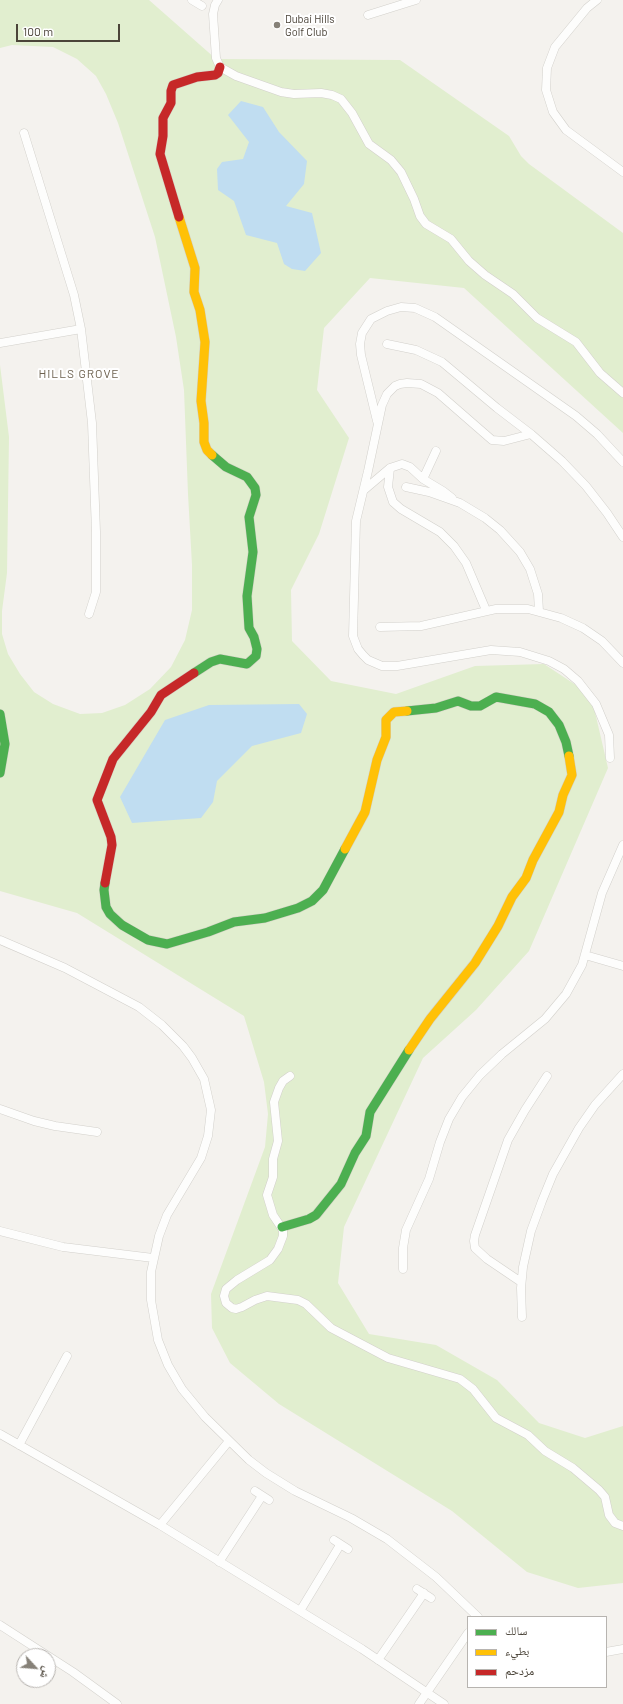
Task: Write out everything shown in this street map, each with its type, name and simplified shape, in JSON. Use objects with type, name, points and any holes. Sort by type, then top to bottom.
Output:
[{"type":"street","points":[[192,0],[202,6]]},
{"type":"street","points":[[218,0],[213,14],[216,58],[220,67],[236,76],[281,92],[294,94],[327,93],[341,99],[352,113],[369,144],[398,168],[414,199],[420,216],[426,224],[451,239],[469,260],[488,278],[513,294],[537,318],[576,342],[600,373],[623,393]]},
{"type":"street","points":[[368,14],[415,0]]},
{"type":"street","points":[[587,8],[591,0]]},
{"type":"street","points":[[598,0],[587,8],[561,38],[550,57],[546,79],[549,101],[556,116],[566,130],[623,172]]},
{"type":"street","points":[[220,67],[218,73],[215,75],[193,78],[173,85],[170,103],[163,118],[163,136],[160,154],[195,268],[194,292],[200,310],[205,342],[201,401],[204,423],[204,442],[207,450],[213,456],[226,467],[247,477],[255,488],[256,495],[249,517],[253,552],[247,596],[249,628],[254,637],[257,649],[256,656],[248,664],[225,660],[211,662],[169,688],[158,699],[151,712],[113,759],[98,800],[99,808],[111,837],[112,845],[104,890],[104,899],[108,910],[116,920],[130,930],[157,943],[167,944],[208,932],[234,922],[265,918],[298,908],[312,901],[323,890],[365,812],[377,760],[386,737],[386,720],[394,712],[436,708],[458,701],[480,706],[496,697],[535,704],[549,712],[559,726],[566,742],[572,769],[572,775],[563,796],[559,812],[533,860],[526,878],[512,897],[498,926],[476,963],[430,1019],[395,1070],[370,1112],[366,1136],[355,1153],[341,1184],[316,1216],[282,1227]]},
{"type":"street","points":[[24,133],[74,295],[81,329],[92,428],[96,532],[96,592],[89,614]]},
{"type":"street","points":[[377,424],[361,355],[360,344],[362,333],[371,320],[386,311],[401,307],[415,308],[435,317],[576,416],[597,434],[623,462]]},
{"type":"street","points":[[0,343],[81,329]]},
{"type":"street","points":[[387,344],[416,350],[442,362],[492,404],[531,434],[586,486],[623,537]]},
{"type":"street","points":[[531,434],[504,441],[492,440],[438,393],[421,384],[407,383],[396,386],[388,394],[382,405],[377,424],[358,511],[355,532],[352,628],[355,643],[363,655],[375,663],[389,666],[491,650],[520,652],[549,661],[564,669],[578,681],[596,704],[609,734],[610,758]]},
{"type":"street","points":[[423,479],[436,451]]},
{"type":"street","points":[[363,490],[390,468],[397,465],[406,465],[413,469],[423,479],[443,491],[453,500]]},
{"type":"street","points":[[390,468],[388,487],[393,502],[401,509],[440,532],[454,546],[466,563],[486,610]]},
{"type":"street","points":[[406,487],[429,492],[453,500],[485,518],[500,530],[520,552],[534,577],[538,594],[539,611]]},
{"type":"street","points":[[380,627],[421,626],[486,610],[518,608],[539,611],[562,618],[583,628],[602,641],[623,663]]},
{"type":"street","points":[[0,714],[5,744],[0,773]]},
{"type":"street","points":[[403,1269],[403,1248],[406,1230],[429,1179],[444,1130],[455,1108],[469,1087],[491,1064],[537,1026],[556,1007],[572,985],[585,955],[593,921],[602,893],[623,845]]},
{"type":"street","points":[[0,940],[65,968],[139,1007],[173,1035],[199,1068],[207,1089],[210,1104],[211,1117],[208,1136],[201,1158],[177,1195],[158,1236],[153,1258],[151,1300],[154,1327],[162,1353],[174,1377],[186,1395],[229,1441],[249,1460],[274,1479],[358,1522],[404,1551],[436,1577],[477,1616]]},
{"type":"street","points":[[585,955],[623,966]]},
{"type":"street","points":[[522,1317],[521,1282],[525,1256],[531,1231],[553,1174],[586,1116],[602,1096],[623,1074]]},
{"type":"street","points":[[290,1076],[279,1088],[274,1102],[278,1141],[273,1159],[273,1177],[267,1195],[273,1215],[282,1227],[284,1233],[281,1243],[270,1260],[237,1280],[226,1289],[224,1296],[228,1306],[238,1308],[267,1296],[298,1300],[306,1304],[331,1328],[388,1358],[460,1379],[473,1389],[496,1418],[523,1432],[545,1451],[573,1468],[596,1487],[605,1497],[607,1511],[612,1520],[623,1526]]},
{"type":"street","points":[[521,1282],[487,1259],[475,1248],[474,1235],[506,1144],[525,1110],[547,1076]]},
{"type":"street","points":[[0,1110],[48,1124],[97,1132]]},
{"type":"street","points":[[0,1231],[63,1247],[153,1258]]},
{"type":"street","points":[[19,1445],[67,1356]]},
{"type":"street","points":[[0,1434],[160,1525],[378,1660],[444,1704]]},
{"type":"street","points":[[160,1525],[229,1441]]},
{"type":"street","points":[[220,1562],[262,1496]]},
{"type":"street","points":[[300,1611],[337,1542],[348,1549]]},
{"type":"street","points":[[378,1660],[424,1593]]},
{"type":"street","points":[[0,1626],[73,1672],[117,1704]]},
{"type":"street","points":[[419,1704],[467,1634]]},
{"type":"street","points":[[607,1652],[623,1648]]},
{"type":"green space","points":[[0,0],[149,0],[216,59],[400,60],[509,136],[521,156],[529,164],[623,233],[623,433],[464,288],[370,278],[324,328],[317,390],[349,438],[319,534],[291,590],[292,641],[331,681],[396,694],[475,666],[544,664],[591,695],[608,768],[529,951],[476,1010],[423,1058],[344,1227],[338,1283],[369,1334],[436,1345],[497,1380],[539,1423],[585,1438],[623,1426],[623,1583],[578,1588],[527,1572],[452,1511],[279,1404],[230,1363],[212,1328],[211,1294],[265,1147],[268,1114],[264,1082],[244,1016],[77,913],[0,891],[0,365],[9,437],[7,573],[2,611],[2,634],[8,654],[20,674],[34,692],[53,704],[80,714],[102,713],[125,705],[150,689],[171,667],[185,640],[192,610],[192,565],[184,390],[176,337],[155,237],[118,123],[106,94],[96,76],[77,59],[53,47],[12,45],[0,48]]},
{"type":"water","points":[[241,101],[263,107],[279,132],[307,161],[304,184],[286,206],[312,213],[321,253],[305,271],[292,269],[284,264],[277,243],[246,235],[234,201],[218,190],[217,169],[222,162],[243,159],[249,142],[228,115]]},
{"type":"water","points":[[299,704],[307,714],[301,733],[252,746],[217,781],[213,802],[201,818],[132,823],[120,797],[165,720],[209,705]]},
{"type":"traffic: fast","points":[[194,673],[211,662],[220,659],[247,664],[256,656],[257,649],[254,637],[249,628],[247,596],[253,552],[249,517],[256,495],[255,488],[247,477],[226,467],[212,455]]},
{"type":"traffic: fast","points":[[407,711],[436,708],[458,701],[471,706],[480,706],[496,697],[535,704],[549,712],[559,725],[566,742],[569,756]]},
{"type":"traffic: fast","points":[[0,714],[5,744],[0,773]]},
{"type":"traffic: fast","points":[[105,883],[104,890],[106,907],[110,914],[122,925],[148,940],[167,944],[208,932],[234,922],[265,918],[298,908],[312,901],[323,890],[345,849]]},
{"type":"traffic: fast","points":[[282,1227],[309,1219],[316,1215],[341,1184],[355,1153],[366,1136],[370,1112],[409,1050]]},
{"type":"traffic: slow","points":[[179,217],[195,268],[194,292],[200,310],[205,342],[201,401],[204,423],[204,442],[207,450],[212,455]]},
{"type":"traffic: slow","points":[[345,849],[365,812],[377,760],[386,737],[386,720],[394,712],[407,711]]},
{"type":"traffic: slow","points":[[409,1050],[430,1019],[475,963],[498,926],[512,897],[526,878],[533,860],[559,812],[563,795],[572,775],[569,756]]},
{"type":"traffic: jam","points":[[179,217],[160,154],[163,136],[163,118],[171,103],[171,91],[173,85],[197,77],[215,75],[218,73],[220,67]]},
{"type":"traffic: jam","points":[[105,883],[112,845],[111,837],[97,800],[113,759],[151,712],[161,695],[194,673]]},
{"type":"place","name":"Dubai Hills Golf Club","points":[[277,25]]},
{"type":"district","name":"HILLS GROVE","points":[[79,374]]}]
